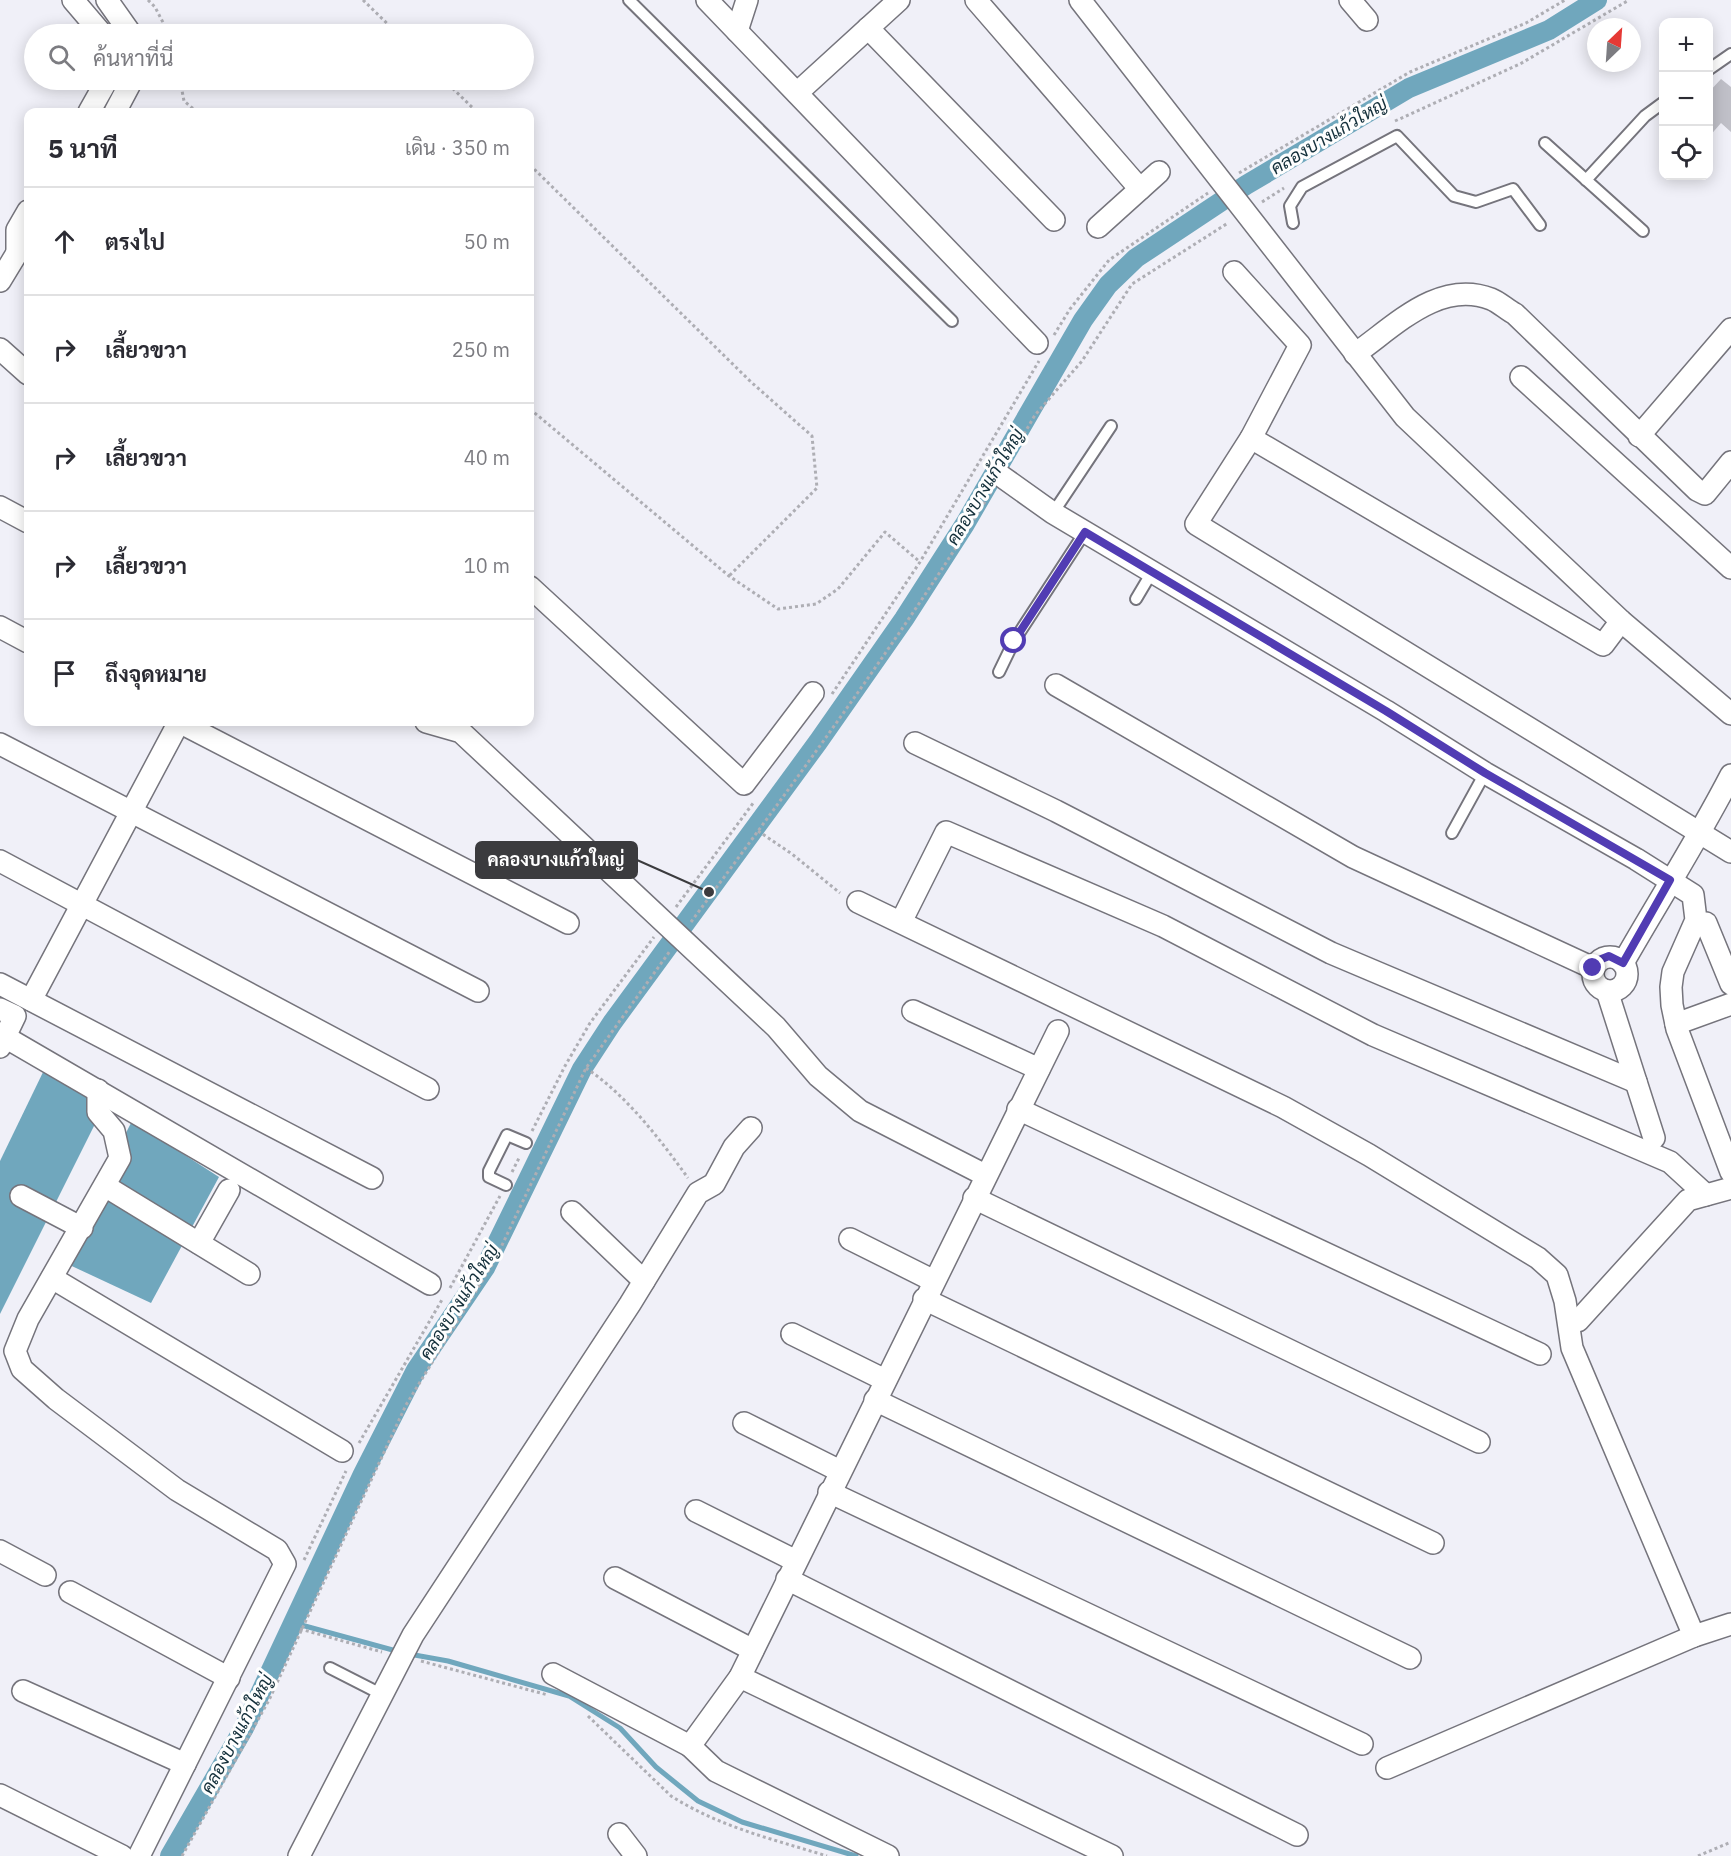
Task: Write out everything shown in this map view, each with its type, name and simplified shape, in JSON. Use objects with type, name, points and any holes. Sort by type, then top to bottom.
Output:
[{"type":"street","points":[[73,0],[93,24]]},
{"type":"street","points":[[107,0],[124,24]]},
{"type":"street","points":[[707,0],[1042,348]]},
{"type":"street","points":[[737,31],[747,0]]},
{"type":"street","points":[[797,93],[899,0]]},
{"type":"street","points":[[976,0],[1140,189]]},
{"type":"street","points":[[1080,0],[1405,417],[1621,621],[1731,714]]},
{"type":"street","points":[[1350,0],[1366,20]]},
{"type":"street","points":[[868,28],[1054,220]]},
{"type":"street","points":[[91,108],[101,90]]},
{"type":"street","points":[[117,108],[127,90]]},
{"type":"street","points":[[1098,227],[1159,172]]},
{"type":"street","points":[[0,281],[23,250],[17,230],[24,218]]},
{"type":"street","points":[[1234,272],[1300,345],[1251,438],[1196,524],[1731,852]]},
{"type":"street","points":[[1355,354],[1422,306],[1444,295],[1464,294],[1491,299],[1515,314],[1697,490],[1704,494],[1731,462]]},
{"type":"street","points":[[1639,436],[1731,329]]},
{"type":"street","points":[[0,349],[24,370]]},
{"type":"street","points":[[1521,377],[1731,568]]},
{"type":"street","points":[[1251,438],[1603,645],[1621,621]]},
{"type":"street","points":[[1000,476],[1053,513],[1386,711],[1485,773],[1693,895],[1696,920],[1673,972],[1672,1005],[1676,1024],[1731,1172]]},
{"type":"street","points":[[0,507],[24,520]]},
{"type":"street","points":[[534,590],[744,784],[820,697]]},
{"type":"street","points":[[0,627],[24,640]]},
{"type":"street","points":[[1056,685],[1353,857],[1593,968]]},
{"type":"street","points":[[31,1000],[177,726]]},
{"type":"street","points":[[187,726],[568,923]]},
{"type":"street","points":[[457,727],[776,1027],[818,1076],[860,1111],[985,1175]]},
{"type":"street","points":[[0,744],[478,991]]},
{"type":"street","points":[[915,744],[1056,811],[1331,952],[1636,1082]]},
{"type":"street","points":[[1607,991],[1618,989],[1626,980],[1623,963],[1670,880],[1701,834],[1731,775]]},
{"type":"street","points":[[904,916],[946,832],[1163,926],[1373,1035],[1670,1162],[1706,1195]]},
{"type":"street","points":[[0,861],[428,1089]]},
{"type":"street","points":[[858,902],[1283,1107],[1369,1155],[1538,1258],[1557,1275],[1565,1301],[1572,1348],[1694,1636]]},
{"type":"street","points":[[1706,923],[1731,984]]},
{"type":"street","points":[[1623,963],[1609,956],[1599,960],[1593,968],[1593,980],[1607,991],[1654,1138]]},
{"type":"street","points":[[0,984],[372,1178]]},
{"type":"street","points":[[1676,1024],[1731,1004]]},
{"type":"street","points":[[0,1009],[15,1017],[3,1042],[98,1090],[429,1284]]},
{"type":"street","points":[[913,1011],[1039,1069]]},
{"type":"street","points":[[690,1746],[740,1677],[985,1175],[1058,1031]]},
{"type":"street","points":[[98,1090],[98,1112],[114,1131],[120,1158],[28,1319],[15,1351],[22,1369],[56,1400],[177,1490],[277,1550],[285,1564],[139,1856]]},
{"type":"street","points":[[1018,1109],[1540,1354]]},
{"type":"street","points":[[299,1856],[413,1635],[644,1281],[698,1193],[714,1184],[734,1147],[751,1128]]},
{"type":"street","points":[[105,1186],[249,1274]]},
{"type":"street","points":[[1578,1321],[1688,1200],[1731,1188]]},
{"type":"street","points":[[199,1244],[229,1190]]},
{"type":"street","points":[[21,1196],[82,1228]]},
{"type":"street","points":[[974,1198],[1479,1442]]},
{"type":"street","points":[[572,1212],[644,1281]]},
{"type":"street","points":[[850,1239],[929,1290],[1433,1544]]},
{"type":"street","points":[[52,1278],[349,1454]]},
{"type":"street","points":[[792,1334],[885,1380]]},
{"type":"street","points":[[875,1400],[1410,1658]]},
{"type":"street","points":[[744,1423],[840,1471]]},
{"type":"street","points":[[829,1492],[1362,1744]]},
{"type":"street","points":[[696,1511],[791,1570],[1297,1835]]},
{"type":"street","points":[[0,1551],[45,1575]]},
{"type":"street","points":[[615,1578],[753,1650]]},
{"type":"street","points":[[70,1592],[229,1678]]},
{"type":"street","points":[[1387,1768],[1694,1636],[1731,1624]]},
{"type":"street","points":[[553,1674],[690,1746],[716,1771],[888,1856]]},
{"type":"street","points":[[740,1677],[1112,1856]]},
{"type":"street","points":[[23,1690],[185,1764]]},
{"type":"street","points":[[0,1795],[122,1856]]},
{"type":"street","points":[[619,1834],[636,1856]]},
{"type":"lane","points":[[629,0],[952,321]]},
{"type":"lane","points":[[1713,67],[1731,54]]},
{"type":"lane","points":[[1586,180],[1645,116],[1659,106]]},
{"type":"lane","points":[[1293,224],[1290,206],[1302,187],[1397,136],[1454,196],[1476,202],[1513,189],[1540,225]]},
{"type":"lane","points":[[1545,143],[1643,231]]},
{"type":"lane","points":[[1053,513],[1111,426]]},
{"type":"lane","points":[[999,672],[1014,641],[1085,532]]},
{"type":"lane","points":[[1136,599],[1152,572]]},
{"type":"lane","points":[[1452,833],[1485,773]]},
{"type":"lane","points":[[506,1185],[489,1177],[489,1171],[507,1135],[526,1143]]},
{"type":"lane","points":[[330,1668],[382,1695]]},
{"type":"path","points":[[148,0],[155,7],[164,24]]},
{"type":"path","points":[[363,0],[388,24]]},
{"type":"path","points":[[1230,177],[1410,72],[1526,23],[1565,0]]},
{"type":"path","points":[[1393,123],[1520,64],[1629,0]]},
{"type":"path","points":[[182,90],[184,101],[192,108]]},
{"type":"path","points":[[454,90],[473,108]]},
{"type":"path","points":[[534,169],[751,382],[812,436],[817,488],[729,576]]},
{"type":"path","points":[[1261,202],[1292,184]]},
{"type":"path","points":[[820,697],[920,562],[1042,348],[1070,309],[1109,260],[1212,190]]},
{"type":"path","points":[[689,924],[812,760],[937,579],[1035,415],[1082,361],[1132,284],[1231,221]]},
{"type":"path","points":[[534,412],[729,576],[778,609],[816,604],[838,589],[885,532],[920,562]]},
{"type":"path","points":[[674,910],[758,796]]},
{"type":"path","points":[[758,831],[792,854],[829,886],[858,902]]},
{"type":"path","points":[[304,1561],[349,1454],[472,1250],[565,1066],[590,1023],[660,929]]},
{"type":"path","points":[[182,1856],[269,1700],[406,1405],[495,1260],[586,1068],[676,943]]},
{"type":"path","points":[[586,1068],[603,1080],[629,1105],[698,1193]]},
{"type":"path","points":[[300,1629],[402,1658],[486,1676],[556,1698]]},
{"type":"path","points":[[584,1714],[671,1796],[686,1805],[719,1823],[751,1835],[827,1856]]},
{"type":"path","points":[[1698,1856],[1731,1842]]},
{"type":"water","points":[[46,1066],[106,1102],[0,1314],[0,1161]]},
{"type":"water","points":[[132,1121],[219,1177],[151,1303],[61,1261]]},
{"type":"building","points":[[1721,79],[1731,87],[1731,132],[1721,123],[1713,132],[1713,88]]},
{"type":"waterway","name":"คลองบางแก้วใหญ่","points":[[170,1856],[244,1728],[363,1474],[416,1370],[485,1268],[582,1069],[612,1023],[818,742],[904,619],[965,524],[1083,320],[1108,285],[1136,258],[1246,185],[1409,88],[1549,30],[1597,0]]},
{"type":"waterway","points":[[294,1623],[400,1652]]},
{"type":"waterway","points":[[409,1654],[448,1661],[569,1696],[620,1728],[656,1767],[698,1801],[742,1822],[856,1856]]},
{"type":"place","name":"คลองบางแก้วใหญ่","points":[[709,892]]},
{"type":"route","points":[[1014,641],[1085,532],[1386,711],[1485,773],[1670,880],[1623,963],[1609,956],[1599,960],[1593,968]]}]
